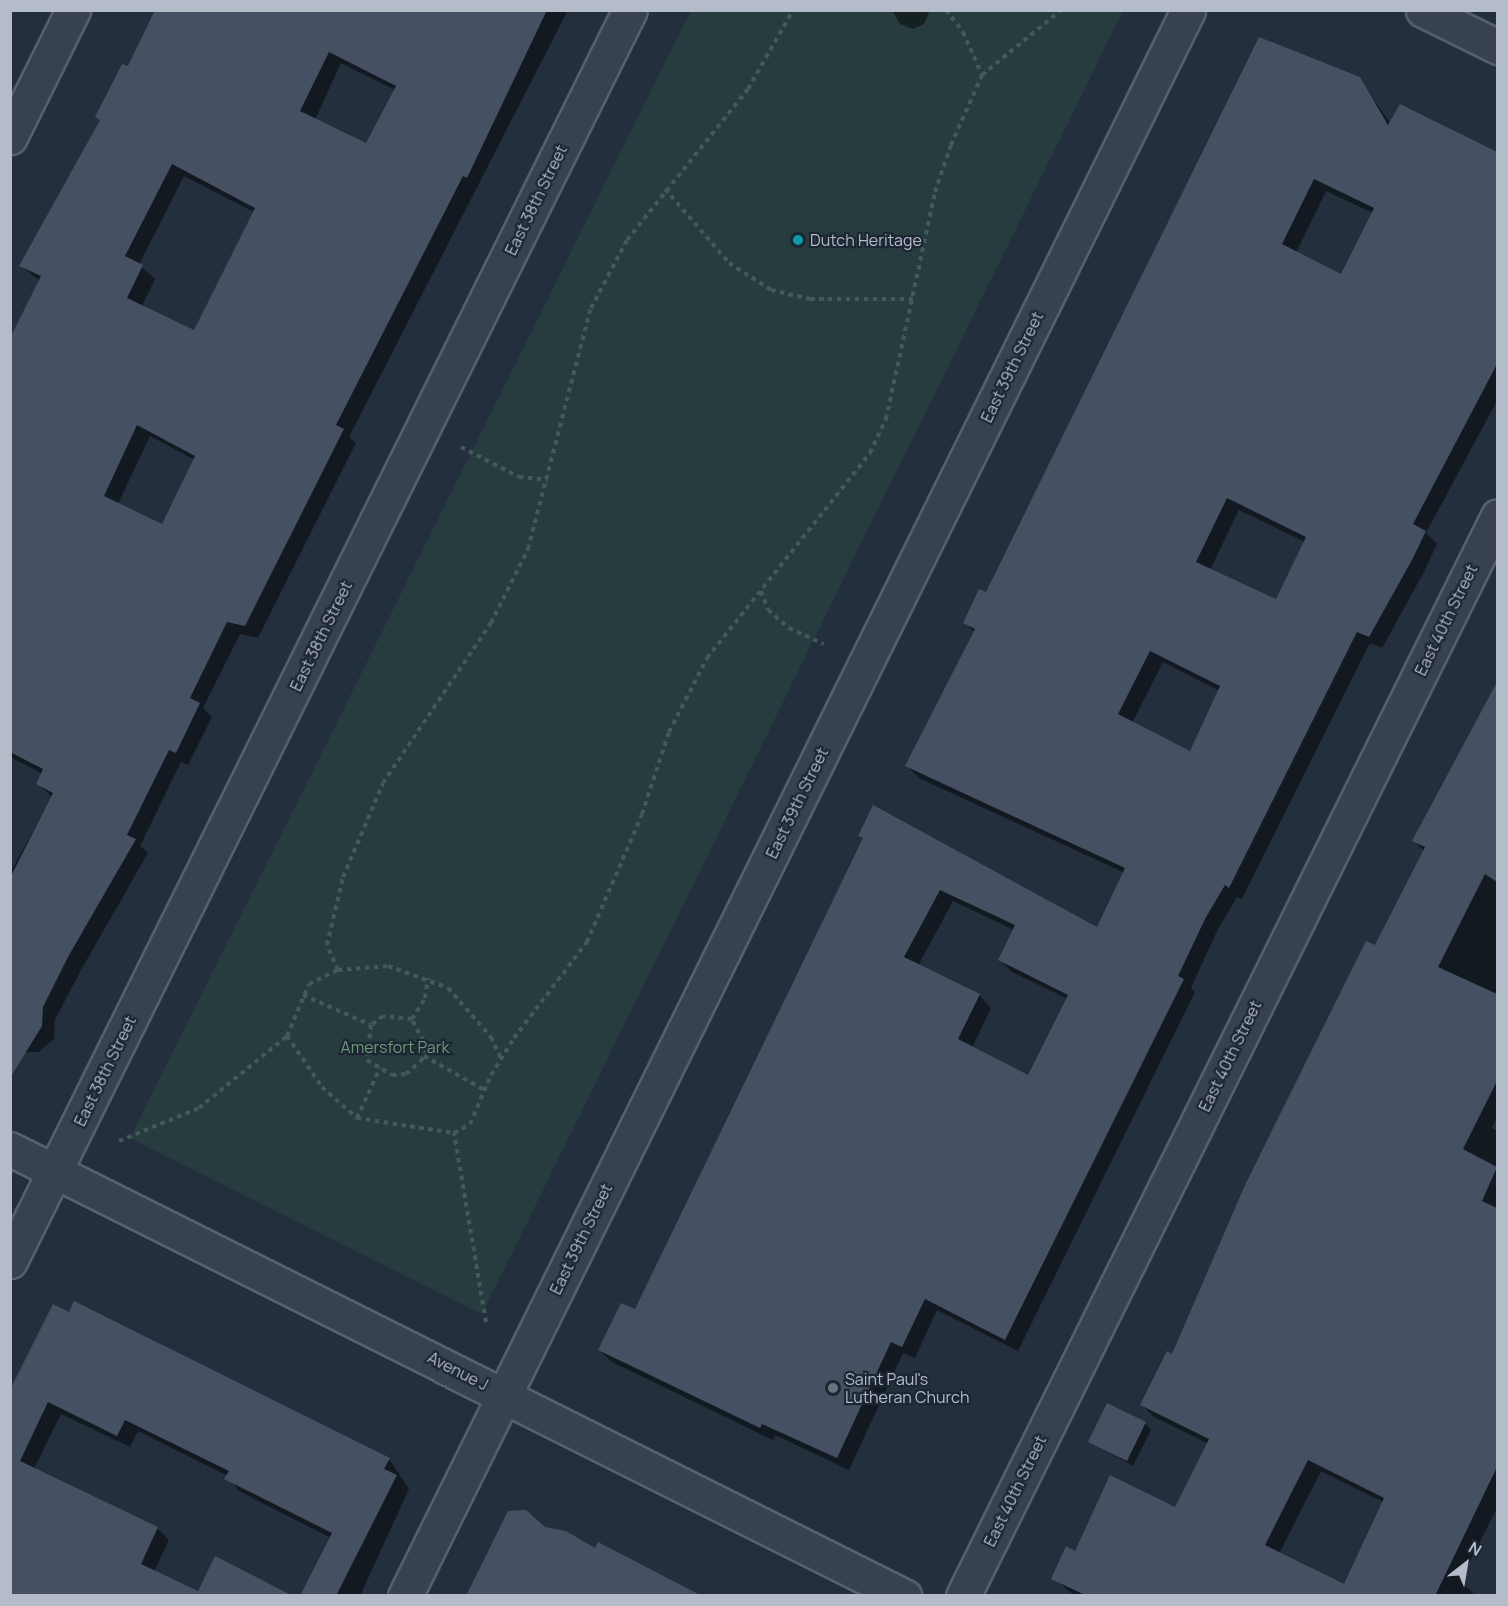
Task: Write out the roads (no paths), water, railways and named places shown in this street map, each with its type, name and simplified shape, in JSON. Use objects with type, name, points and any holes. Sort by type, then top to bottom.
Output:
[{"type":"street","points":[[10,137],[73,10]]},
{"type":"street","name":"East 38th Street","points":[[10,1261],[630,10]]},
{"type":"street","name":"East 39th Street","points":[[405,1596],[1188,10]]},
{"type":"street","points":[[1424,10],[1497,47]]},
{"type":"street","name":"East 40th Street","points":[[963,1596],[1497,516]]},
{"type":"street","name":"Avenue J","points":[[10,1149],[505,1394],[904,1596]]},
{"type":"place","name":"Dutch Heritage","points":[[798,240]]},
{"type":"place","name":"Saint Paul's Lutheran Church","points":[[833,1388]]},
{"type":"park label","name":"Amersfort Park","points":[[395,1047]]}]
